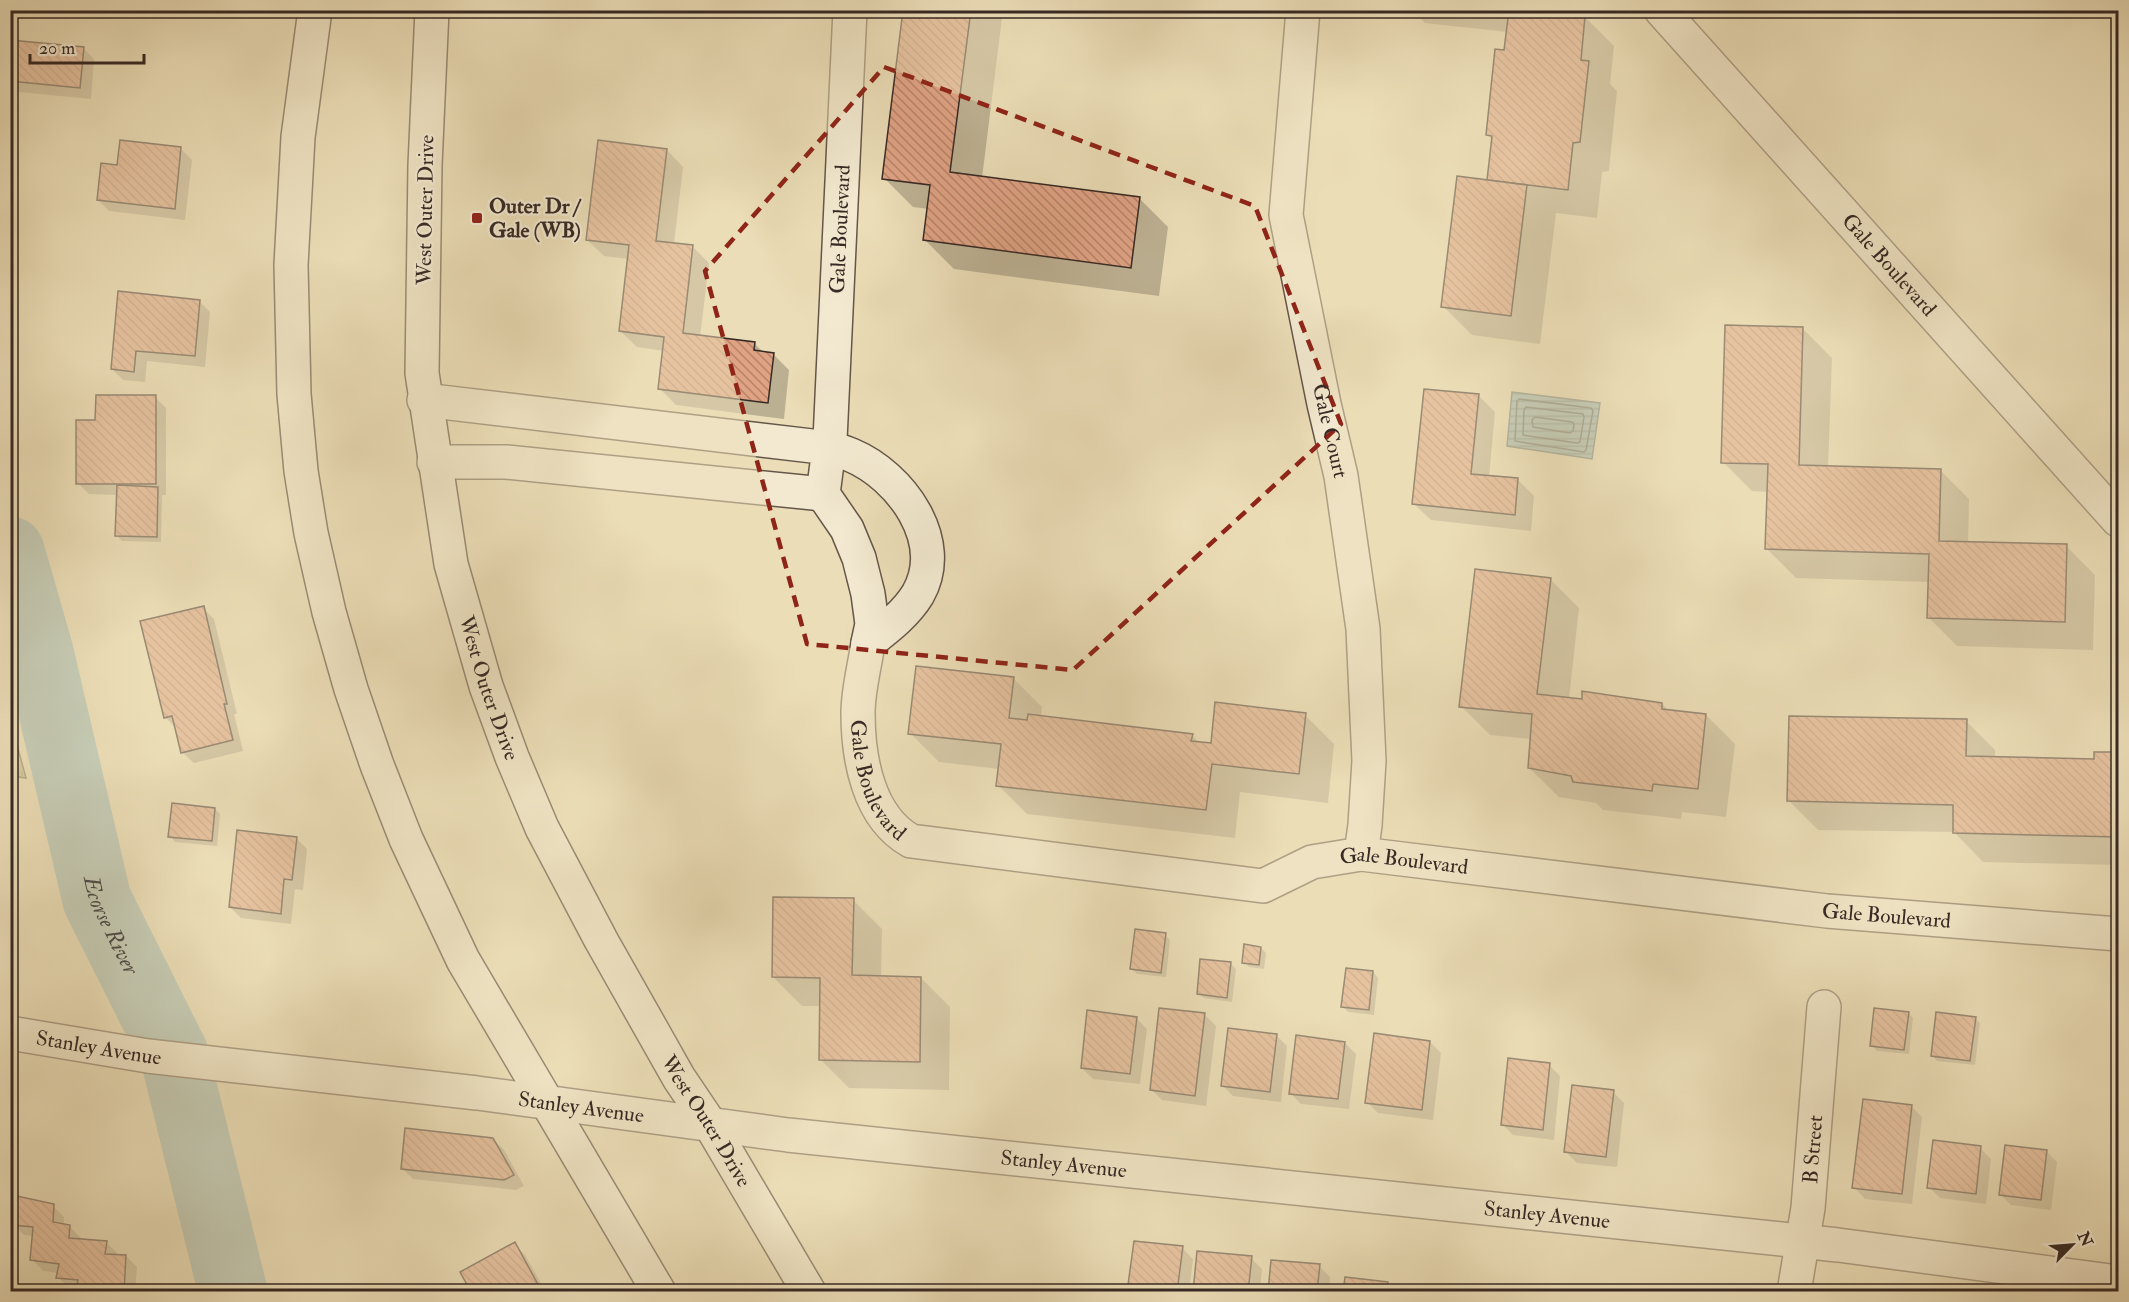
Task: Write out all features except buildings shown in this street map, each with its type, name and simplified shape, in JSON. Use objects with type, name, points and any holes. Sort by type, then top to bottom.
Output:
[{"type":"street","points":[[315,10],[298,137],[291,266],[294,394],[301,471],[311,533],[329,612],[351,689],[377,765],[406,840],[463,960],[659,1292]]},
{"type":"street","name":"West Outer Drive","points":[[432,10],[424,165],[422,373],[424,400],[451,564],[486,686],[512,758],[542,828],[600,940],[679,1078],[710,1125],[809,1292]]},
{"type":"street","name":"Gale Boulevard","points":[[850,10],[829,448],[823,494],[847,529],[859,558],[868,594],[872,624],[858,711],[861,754],[870,790],[882,814],[896,833],[910,841],[1263,886],[1312,862],[1360,854],[1827,911],[2118,934]]},
{"type":"street","name":"Gale Court","points":[[1303,10],[1286,214],[1324,404],[1341,476],[1363,629],[1369,761],[1365,825],[1360,854]]},
{"type":"street","name":"Gale Boulevard","points":[[1661,10],[2118,520]]},
{"type":"street","points":[[424,400],[829,448],[852,455],[878,472],[904,496],[921,525],[928,551],[926,573],[918,594],[899,618],[868,643]]},
{"type":"street","points":[[434,462],[506,462],[823,494]]},
{"type":"street","name":"B Street","points":[[1794,1292],[1808,1208],[1824,1007]]},
{"type":"street","name":"Stanley Avenue","points":[[10,1033],[148,1056],[477,1093],[800,1137],[1838,1245],[2118,1282]]},
{"type":"highlighted area","points":[[884,67],[1255,206],[1341,424],[1073,670],[807,644],[705,271]]},
{"type":"green space","points":[[11,723],[26,778],[11,776]]},
{"type":"water","points":[[1512,392],[1600,403],[1592,459],[1507,446]]},
{"type":"waterway","name":"Ecorse River","points":[[10,551],[39,652],[97,900],[174,1054],[233,1292]]},
{"type":"place","name":"Outer Dr / Gale (WB)","points":[[477,218]]}]
